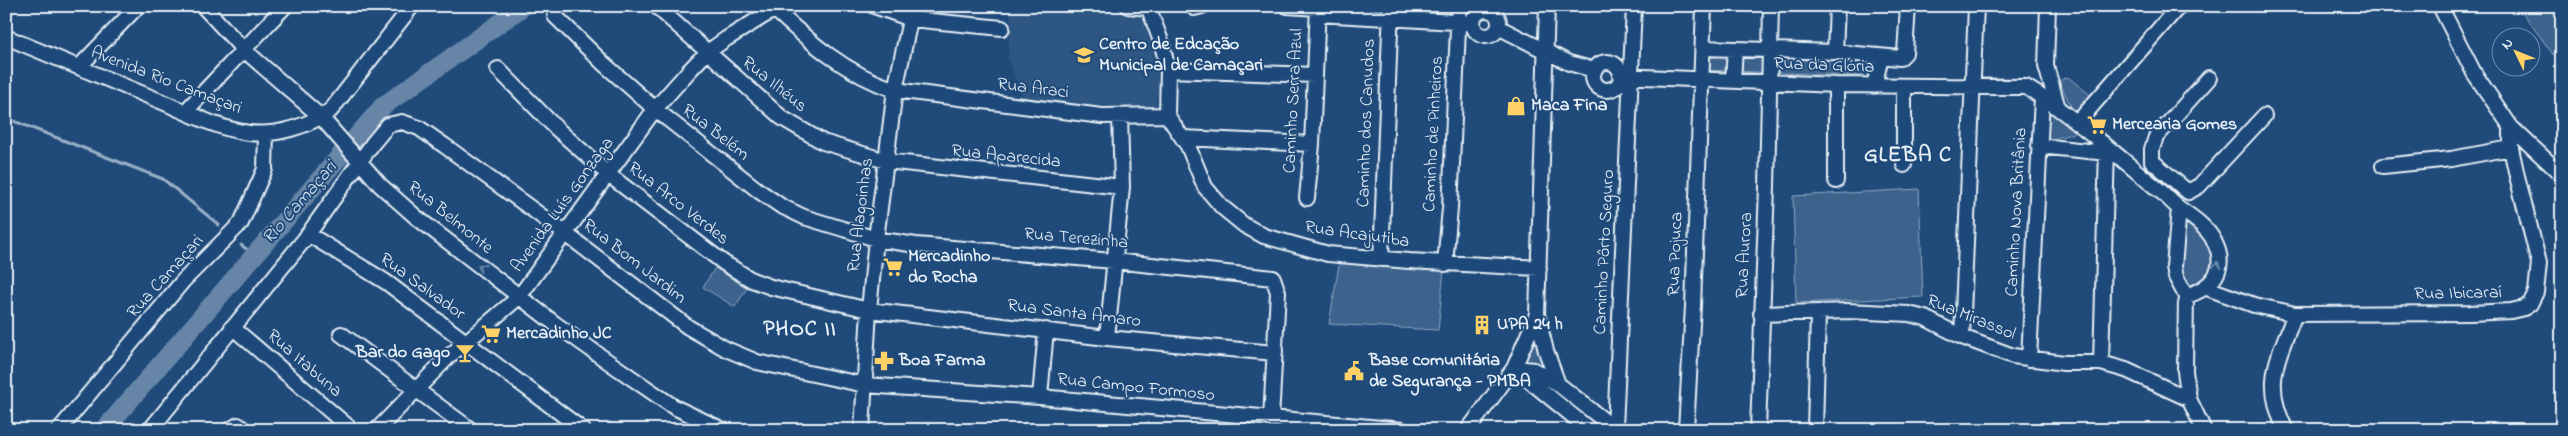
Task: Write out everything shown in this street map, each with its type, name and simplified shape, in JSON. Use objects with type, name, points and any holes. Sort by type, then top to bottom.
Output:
[{"type":"street","points":[[79,67],[138,6]]},
{"type":"street","points":[[203,6],[243,48],[321,118],[355,157]]},
{"type":"street","points":[[185,112],[243,48],[285,6]]},
{"type":"street","name":"Avenida Rio Camaçari","points":[[6,37],[185,112],[235,130],[266,134],[283,131],[321,118],[344,96],[412,6]]},
{"type":"street","name":"Rua Ilhéus","points":[[656,6],[706,53],[782,118],[824,142],[886,161]]},
{"type":"street","points":[[874,6],[1002,28]]},
{"type":"street","points":[[1128,6],[1149,7],[1162,44],[1168,70],[1167,115]]},
{"type":"street","points":[[1287,6],[1391,12],[1465,23],[1481,36],[1491,35],[1498,27],[1498,17],[1490,10],[1480,10],[1465,23]]},
{"type":"street","name":"Caminho de Pinheiros","points":[[1445,264],[1465,23],[1459,6]]},
{"type":"street","points":[[1547,6],[1544,49],[1537,314],[1546,351],[1558,384]]},
{"type":"street","name":"Caminho Pôrto Seguro","points":[[1615,430],[1626,76],[1634,6]]},
{"type":"street","name":"Rua Pojuca","points":[[1686,430],[1704,6]]},
{"type":"street","name":"Rua Aurora","points":[[1758,430],[1760,314],[1768,186],[1770,6]]},
{"type":"street","points":[[1835,52],[1838,6]]},
{"type":"street","points":[[1702,48],[1835,52],[1900,58],[1905,52],[1908,6]]},
{"type":"street","points":[[1962,337],[1976,6]]},
{"type":"street","points":[[2048,6],[2046,66],[2058,108]]},
{"type":"street","points":[[2077,123],[2179,6]]},
{"type":"street","points":[[2440,6],[2474,73],[2511,127],[2562,175]]},
{"type":"street","name":"Avenida Luís Gonzaga","points":[[377,430],[414,390],[520,296],[655,109],[706,53],[775,7]]},
{"type":"street","name":"Rua Araci","points":[[775,7],[796,32],[830,57],[867,78],[895,90],[1033,109],[1120,116],[1167,115]]},
{"type":"street","name":"Caminho Serra Azul","points":[[1307,198],[1312,144],[1318,9]]},
{"type":"street","name":"Caminho dos Canudos","points":[[1381,259],[1391,12]]},
{"type":"street","name":"Rua Alagoinhas","points":[[862,430],[869,310],[876,239],[895,90],[912,13]]},
{"type":"street","name":"Rua Belém","points":[[555,16],[604,64],[655,109],[781,206],[804,217],[876,239]]},
{"type":"street","points":[[1498,27],[1569,63],[1594,70]]},
{"type":"street","points":[[1733,82],[1735,49]]},
{"type":"street","points":[[1874,86],[1880,57]]},
{"type":"street","points":[[1610,62],[1618,67],[1626,76],[1617,85],[1603,89],[1593,80],[1594,70],[1600,63],[1610,62]]},
{"type":"street","points":[[2046,66],[2026,88],[2058,108],[2107,151],[2156,187],[2197,221],[2217,247],[2218,270],[2207,288],[2186,296]]},
{"type":"street","name":"Rua Arco Verdes","points":[[498,68],[556,128],[609,175],[704,249],[752,280],[771,287],[869,310]]},
{"type":"street","points":[[1168,70],[1315,75]]},
{"type":"street","name":"Rua da Glória","points":[[1626,76],[1733,82],[2026,88]]},
{"type":"street","points":[[2209,78],[2153,144],[2151,159],[2188,192],[2193,191],[2264,116]]},
{"type":"street","points":[[1836,85],[1836,181]]},
{"type":"street","points":[[1904,86],[1904,165]]},
{"type":"street","name":"Caminho Nova Britânia","points":[[2029,359],[2042,97]]},
{"type":"street","name":"Rua Acajutiba","points":[[1167,115],[1183,138],[1204,187],[1222,207],[1255,231],[1313,251],[1445,264],[1539,268]]},
{"type":"street","points":[[1107,338],[1122,188],[1120,116]]},
{"type":"street","name":"Rua Bom Jardim","points":[[150,430],[308,234],[355,157],[394,122],[410,124],[445,146],[566,234],[674,317],[726,349],[774,366],[865,385]]},
{"type":"street","name":"Rua Ibicaraí","points":[[2207,288],[2254,306],[2296,314],[2499,312],[2518,310],[2530,304],[2538,285],[2539,263],[2511,148],[2511,127]]},
{"type":"street","name":"Rua Camaçari","points":[[60,430],[183,281],[241,223],[265,168],[266,134]]},
{"type":"street","points":[[1183,138],[1312,144]]},
{"type":"street","points":[[2039,146],[2107,151]]},
{"type":"street","points":[[2383,166],[2452,159],[2511,148]]},
{"type":"street","points":[[2101,363],[2107,151]]},
{"type":"street","name":"Rua Belmonte","points":[[355,157],[394,199],[520,296],[674,406],[723,430]]},
{"type":"street","name":"Rua Aparecida","points":[[886,161],[1122,188]]},
{"type":"street","points":[[2156,187],[2167,173]]},
{"type":"street","points":[[2179,208],[2174,266],[2176,277],[2186,296],[2185,362],[2189,399],[2204,430]]},
{"type":"street","name":"Rua Salvador","points":[[308,234],[371,272],[583,430]]},
{"type":"street","name":"Rua Terezinha","points":[[876,239],[916,245],[1114,261],[1272,277],[1277,283],[1278,292],[1275,353]]},
{"type":"street","name":"Rua Santa Amaro","points":[[869,310],[1107,338],[1275,353]]},
{"type":"street","name":"Rua Mirassol","points":[[1760,314],[1876,311],[1909,314],[1925,318],[1962,337],[2029,359],[2064,363],[2101,363],[2126,370],[2189,399]]},
{"type":"street","points":[[1816,430],[1818,313]]},
{"type":"street","points":[[1468,430],[1514,368],[1537,314]]},
{"type":"street","points":[[2286,430],[2275,404],[2272,381],[2274,368],[2296,314]]},
{"type":"street","name":"Rua Itabuna","points":[[232,327],[352,430]]},
{"type":"street","points":[[1040,397],[1046,330]]},
{"type":"street","points":[[341,334],[414,390],[471,430]]},
{"type":"street","points":[[1271,420],[1275,353]]},
{"type":"street","points":[[1514,368],[1534,370],[1558,384],[1615,430]]},
{"type":"street","points":[[1514,368],[1590,430]]},
{"type":"street","name":"Rua Campo Formoso","points":[[865,385],[1040,397],[1271,420],[1403,430]]},
{"type":"street","points":[[229,430],[238,425],[245,430]]},
{"type":"shaded area","name":"Centro de Edcação Municipal de Camaçari","points":[[1011,6],[1064,6],[1145,14],[1160,52],[1163,98],[1156,98],[1156,107],[1150,110],[1023,99],[1008,58]]},
{"type":"shaded area","points":[[2518,6],[2562,6],[2562,67],[2540,36],[2540,28],[2534,28]]},
{"type":"shaded area","points":[[1704,51],[1865,55],[1864,76],[1704,70]]},
{"type":"shaded area","points":[[2068,77],[2093,97],[2075,115],[2059,81]]},
{"type":"shaded area","points":[[2046,109],[2077,132],[2044,142]]},
{"type":"shaded area","points":[[1919,189],[1923,297],[1796,303],[1793,196]]},
{"type":"shaded area","points":[[2178,205],[2211,238],[2214,261],[2207,293],[2184,286],[2175,267]]},
{"type":"shaded area","points":[[1340,259],[1444,269],[1438,330],[1329,324]]},
{"type":"shaded area","points":[[715,268],[747,288],[735,307],[703,287]]},
{"type":"shaded area","points":[[1536,322],[1557,382],[1518,364]]},
{"type":"waterway","name":"Rio Camaçari","points":[[104,430],[383,106],[524,6]]},
{"type":"waterway","points":[[6,118],[163,179],[219,225]]},
{"type":"waterway","points":[[241,245],[256,256]]},
{"type":"place","name":"Centro de Edcação Municipal de Camaçari","points":[[1084,55]]},
{"type":"place","name":"Maca Fina","points":[[1516,106]]},
{"type":"place","name":"Mercearia Gomes","points":[[2097,125]]},
{"type":"place","name":"Mercadinho do Rocha","points":[[893,267]]},
{"type":"place","name":"UPA 24 h","points":[[1482,325]]},
{"type":"place","name":"Mercadinho JC","points":[[491,334]]},
{"type":"place","name":"Bar do Gago","points":[[465,353]]},
{"type":"place","name":"Boa Farma","points":[[884,361]]},
{"type":"place","name":"Base comunitária de Segurança - PMBA","points":[[1354,371]]},
{"type":"district","name":"GLEBA C","points":[[1908,156]]},
{"type":"district","name":"PHOC II","points":[[800,330]]}]
